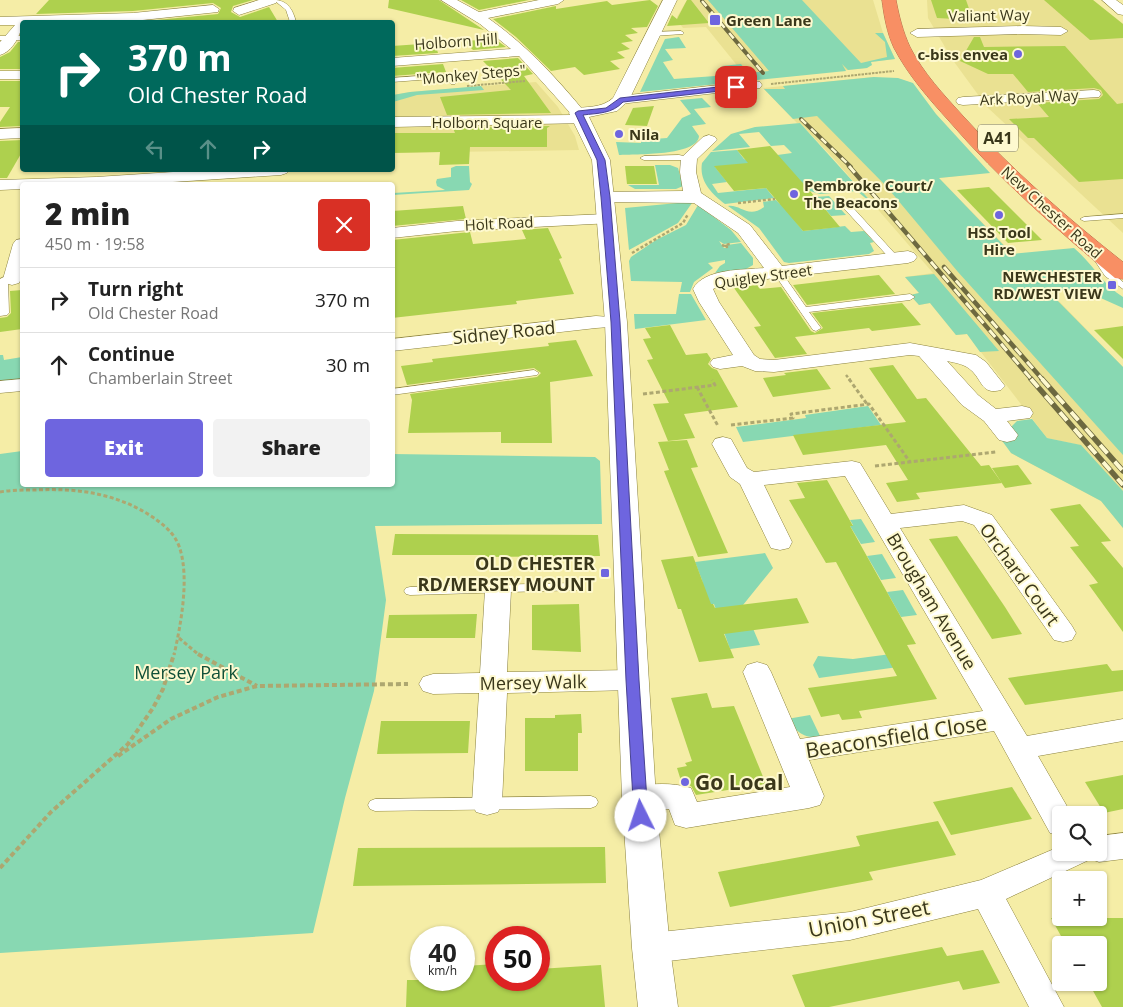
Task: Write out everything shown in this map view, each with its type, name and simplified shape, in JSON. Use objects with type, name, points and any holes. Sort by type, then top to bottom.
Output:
[{"type":"highway","name":"New Chester Road","points":[[887,4],[903,48],[938,98],[982,147],[1015,181],[1106,242]]},
{"type":"highway","points":[[914,26],[927,53]]},
{"type":"highway","name":"A41","points":[[958,94],[980,119]]},
{"type":"highway","name":"New Chester Road","points":[[1079,215],[1106,242],[1123,273]]},
{"type":"main road","points":[[658,1007],[651,948],[632,680],[616,322],[601,160],[580,116],[607,110],[614,107],[620,100],[670,0]]},
{"type":"street","points":[[239,12],[271,0]]},
{"type":"street","points":[[432,0],[452,2],[479,16],[551,78],[580,116]]},
{"type":"street","points":[[479,16],[558,0]]},
{"type":"street","points":[[1108,0],[1123,11]]},
{"type":"street","points":[[86,19],[92,6]]},
{"type":"street","points":[[71,20],[122,20],[214,9]]},
{"type":"street","points":[[0,21],[20,23]]},
{"type":"street","name":"Valiant Way","points":[[914,26],[1061,31]]},
{"type":"street","points":[[0,51],[20,28]]},
{"type":"street","name":"Holborn Hill","points":[[395,62],[521,52]]},
{"type":"street","points":[[0,75],[20,74]]},
{"type":"street","points":[[620,100],[708,94],[745,88]]},
{"type":"street","name":"Ark Royal Way","points":[[958,94],[1094,94]]},
{"type":"street","name":"Holborn Square","points":[[398,119],[580,116]]},
{"type":"street","points":[[0,134],[20,133]]},
{"type":"street","points":[[708,140],[689,158],[688,172],[702,200],[744,229],[777,272]]},
{"type":"street","points":[[139,182],[225,180],[271,172]]},
{"type":"street","points":[[21,182],[42,180],[78,182]]},
{"type":"street","points":[[0,184],[20,182]]},
{"type":"street","name":"Holt Road","points":[[395,233],[606,208],[702,200]]},
{"type":"street","points":[[10,279],[20,253]]},
{"type":"street","name":"Quigley Street","points":[[746,359],[709,302],[703,289],[705,285],[719,279],[901,258]]},
{"type":"street","name":"Sidney Road","points":[[395,344],[596,322],[616,322]]},
{"type":"street","points":[[720,363],[746,359],[755,365],[768,367],[910,349],[969,359],[975,362],[994,386]]},
{"type":"street","points":[[925,351],[970,400],[992,416],[1007,435]]},
{"type":"street","points":[[0,387],[20,385]]},
{"type":"street","points":[[992,416],[1022,413]]},
{"type":"street","points":[[720,435],[738,472],[750,480],[780,542]]},
{"type":"street","points":[[750,480],[852,468]]},
{"type":"street","name":"Brougham Avenue","points":[[852,468],[1002,719],[1052,808]]},
{"type":"street","name":"Orchard Court","points":[[886,522],[964,513],[983,520],[1063,633]]},
{"type":"street","points":[[487,803],[498,590]]},
{"type":"street","name":"Beaconsfield Close","points":[[640,798],[680,797],[686,816],[809,796],[757,672]]},
{"type":"street","name":"Mersey Walk","points":[[433,684],[632,680]]},
{"type":"street","name":"Beaconsfield Close","points":[[791,752],[1002,719]]},
{"type":"street","points":[[1019,748],[1123,730]]},
{"type":"street","points":[[1107,848],[1123,846]]},
{"type":"street","name":"Union Street","points":[[651,948],[850,926],[986,893],[1060,861]]},
{"type":"street","points":[[986,893],[1047,1007]]},
{"type":"lane","points":[[277,0],[289,9],[292,20]]},
{"type":"lane","points":[[653,34],[681,33]]},
{"type":"lane","points":[[395,80],[447,76],[453,83]]},
{"type":"lane","points":[[644,158],[689,158]]},
{"type":"lane","points":[[843,202],[901,258]]},
{"type":"lane","points":[[1079,215],[1123,216]]},
{"type":"lane","points":[[1106,242],[1108,274],[1123,286]]},
{"type":"lane","points":[[777,272],[816,328]]},
{"type":"lane","points":[[0,313],[4,313],[10,279]]},
{"type":"lane","points":[[803,310],[910,297]]},
{"type":"lane","points":[[395,392],[534,373]]},
{"type":"lane","points":[[410,591],[575,587]]},
{"type":"lane","points":[[375,805],[591,802]]},
{"type":"path","points":[[745,88],[917,69]]},
{"type":"path","name":"\"Monkey Steps\"","points":[[463,86],[551,78]]},
{"type":"path","points":[[610,266],[683,223],[702,200],[775,199]]},
{"type":"path","points":[[834,359],[910,462]]},
{"type":"path","points":[[619,397],[715,385],[704,365],[720,363]]},
{"type":"path","points":[[697,387],[720,435],[793,418],[791,414],[867,404]]},
{"type":"path","points":[[852,468],[1006,451],[994,436],[1007,435]]},
{"type":"path","points":[[0,492],[50,488],[81,490],[101,493],[123,500],[143,509],[172,532],[181,551],[183,590],[179,638],[166,685],[143,726],[113,759]]},
{"type":"path","points":[[179,638],[209,662],[257,686]]},
{"type":"path","points":[[0,868],[50,812],[113,759],[171,719],[218,697],[257,686],[433,684]]},
{"type":"shaded area","points":[[687,0],[873,0],[883,33],[895,59],[862,63],[867,68],[752,80],[744,74],[706,27],[683,28],[677,17]]},
{"type":"shaded area","points":[[927,0],[1093,0],[1123,24],[1123,233],[987,107],[952,59],[928,18]]},
{"type":"shaded area","points":[[874,77],[977,174],[939,178],[1123,367],[1123,528],[1101,501],[1011,453],[1079,445],[1047,438],[967,334],[956,335],[930,303],[919,305],[910,295],[919,293],[905,277],[933,273],[834,159],[763,88]]},
{"type":"shaded area","points":[[536,82],[558,107],[575,136],[579,150],[395,153],[395,94]]},
{"type":"green space","points":[[708,0],[802,0],[861,63],[887,57],[885,42],[875,33],[883,33],[895,59],[871,62],[872,65],[867,68],[848,70],[842,64],[846,71],[640,92],[665,39],[679,37],[686,48],[665,49],[673,60],[663,62],[674,79],[729,75],[722,66],[741,64],[748,73],[769,71]]},
{"type":"green space","points":[[874,77],[898,78],[913,83],[936,114],[990,173],[939,178],[1012,254],[1074,248],[1109,286],[1123,297],[1123,308],[1085,291],[1046,289],[1123,367],[1123,455],[958,272],[886,186],[817,116],[793,119],[764,89],[785,89],[783,86]]},
{"type":"green space","points":[[481,86],[484,90],[417,95],[395,101],[395,95]]},
{"type":"green space","points":[[702,98],[711,107],[694,109],[706,124],[692,126],[699,136],[696,143],[677,151],[665,153],[619,155],[616,142],[641,143],[641,140],[667,138],[682,118],[691,114],[680,100]]},
{"type":"green space","points":[[800,123],[876,207],[857,191],[820,194],[810,191],[770,156],[792,153],[784,145],[771,146],[759,132],[739,134],[750,147],[712,151],[731,134],[755,127]]},
{"type":"green space","points":[[737,150],[744,159],[777,174],[715,167],[727,182],[712,184],[718,193],[766,188],[774,198],[725,204],[707,186],[702,175],[702,163],[711,152]]},
{"type":"green space","points":[[655,165],[670,165],[678,168],[683,186],[676,189],[635,189],[628,185],[659,185]]},
{"type":"green space","points":[[469,166],[470,182],[472,184],[469,190],[395,195],[395,193],[445,190],[437,186],[436,182],[437,179],[451,177],[451,168]]},
{"type":"green space","points":[[829,196],[846,215],[831,216],[815,197]]},
{"type":"green space","points":[[776,200],[780,204],[796,202],[795,221],[803,231],[845,226],[851,232],[864,231],[874,242],[870,243],[874,251],[869,254],[784,262],[759,228],[728,206],[753,212],[764,207],[763,202]]},
{"type":"green space","points":[[692,203],[678,223],[629,250],[625,208]]},
{"type":"green space","points":[[698,205],[731,230],[741,242],[724,244],[719,241],[724,248],[728,248],[727,245],[741,243],[753,258],[753,265],[746,269],[715,273],[725,263],[725,260],[708,263],[713,268],[694,282],[690,292],[680,292],[682,282],[631,281],[629,261],[631,257],[656,240],[686,225]]},
{"type":"green space","points":[[934,274],[999,351],[980,352],[967,334],[956,335],[930,303],[919,305],[910,295],[919,293],[905,277]]},
{"type":"green space","points":[[679,294],[691,294],[706,320],[635,329],[634,314],[676,314]]},
{"type":"green space","points":[[0,355],[3,355],[4,360],[20,357],[20,382],[0,384]]},
{"type":"green space","points":[[868,406],[881,425],[743,442],[736,427],[806,418],[805,415]]},
{"type":"green space","points":[[1032,419],[1047,438],[1081,445],[1123,491],[1123,528],[1101,501],[1011,453],[1000,438],[1017,421]]},
{"type":"green space","name":"Mersey Park","points":[[20,451],[20,487],[395,487],[395,454],[595,457],[600,461],[602,524],[375,526],[386,600],[374,691],[345,798],[313,933],[0,953],[0,454]]},
{"type":"green space","points":[[861,519],[875,542],[861,544],[850,526],[853,525],[850,520]]},
{"type":"green space","points":[[765,553],[773,568],[743,605],[760,645],[730,649],[714,604],[707,605],[702,580],[695,562]]},
{"type":"green space","points":[[882,554],[896,578],[881,580],[867,556]]},
{"type":"green space","points":[[903,590],[917,615],[901,617],[887,592]]},
{"type":"green space","points":[[891,654],[898,667],[819,678],[813,665],[818,656],[853,659]]},
{"type":"green space","points":[[810,715],[821,738],[809,737],[801,733],[787,719]]},
{"type":"building","points":[[49,0],[253,0],[233,6],[231,12],[240,17],[269,7],[277,20],[157,20],[218,14],[221,8],[213,3],[133,11],[36,14]]},
{"type":"building","points":[[389,0],[439,0],[484,30],[388,8]]},
{"type":"building","points":[[461,0],[529,0],[479,10]]},
{"type":"building","points":[[650,0],[658,6],[647,27],[631,28],[638,33],[625,35],[633,41],[621,43],[630,49],[617,52],[625,58],[610,61],[620,69],[584,75],[575,67],[551,71],[516,37],[493,19],[556,6],[556,9],[607,1],[612,5]]},
{"type":"building","points":[[687,0],[691,0],[709,23],[667,26],[672,15],[677,19]]},
{"type":"building","points":[[931,0],[966,0],[973,20],[937,18]]},
{"type":"building","points":[[1044,0],[1093,0],[1123,24],[1123,38],[1090,40]]},
{"type":"building","points":[[974,37],[980,37],[984,47],[1065,46],[1117,104],[1123,103],[1123,179],[1079,182],[1034,138],[1028,138],[1009,119],[1049,117],[1037,103],[1099,99],[1103,95],[1101,90],[1094,88],[1028,92],[1013,74],[988,74],[960,61]]},
{"type":"building","points":[[495,39],[506,47],[473,50],[464,41]]},
{"type":"building","points":[[20,42],[20,69],[0,69],[0,57],[10,52]]},
{"type":"building","points":[[435,43],[438,53],[395,56],[395,46]]},
{"type":"building","points":[[518,58],[533,74],[524,76],[551,113],[447,115],[440,97],[511,90],[483,61]]},
{"type":"building","points":[[443,64],[446,72],[395,76],[395,68]]},
{"type":"building","points":[[0,81],[20,81],[20,126],[0,127],[0,122],[10,107],[0,107]]},
{"type":"building","points":[[654,106],[647,126],[625,125],[633,108]]},
{"type":"building","points":[[550,126],[547,128],[547,147],[470,147],[469,164],[439,165],[440,152],[395,153],[395,133],[455,133],[453,128]]},
{"type":"building","points":[[20,140],[20,155],[7,178],[0,178],[0,141]]},
{"type":"building","points":[[770,146],[840,227],[803,231],[766,188],[734,191],[714,166],[748,163],[737,150]]},
{"type":"building","points":[[625,166],[654,166],[657,184],[627,184]]},
{"type":"building","name":"HSS Tool Hire","points":[[989,187],[1042,240],[1008,243],[957,190]]},
{"type":"building","points":[[463,206],[466,219],[395,226],[395,211]]},
{"type":"building","points":[[548,228],[562,258],[559,259],[574,294],[516,301],[517,304],[395,318],[395,240],[470,232],[473,244],[526,239],[522,230]]},
{"type":"building","points":[[879,275],[895,294],[807,305],[793,285]]},
{"type":"building","points":[[757,285],[760,289],[781,287],[811,331],[815,333],[823,328],[812,313],[902,303],[921,325],[872,331],[869,328],[795,337],[807,354],[775,358],[754,327],[761,326],[734,288]]},
{"type":"building","points":[[20,290],[20,329],[0,332],[0,318],[7,317],[11,313],[10,291]]},
{"type":"building","points":[[670,325],[686,355],[707,353],[711,359],[708,364],[717,370],[738,407],[684,414],[695,438],[668,441],[653,404],[669,403],[647,360],[653,359],[643,339],[651,338],[645,328]]},
{"type":"building","points":[[1123,326],[1123,359],[1094,330]]},
{"type":"building","points":[[576,340],[593,376],[550,382],[552,443],[501,443],[501,432],[408,433],[412,400],[410,394],[537,377],[541,373],[534,368],[407,385],[401,366],[433,362],[432,359],[549,346],[548,343]]},
{"type":"building","points":[[893,365],[917,399],[926,398],[981,466],[989,465],[1002,483],[916,493],[920,499],[897,502],[886,483],[908,480],[886,445],[803,455],[793,435],[906,422],[869,368]]},
{"type":"building","points":[[817,369],[831,389],[773,397],[763,378],[786,375],[784,373]]},
{"type":"building","points":[[687,440],[698,467],[691,468],[728,553],[698,557],[664,471],[669,470],[658,442]]},
{"type":"building","points":[[1018,465],[1032,484],[1005,488],[992,468]]},
{"type":"building","points":[[827,480],[853,526],[850,526],[916,644],[907,645],[937,699],[859,711],[862,718],[842,720],[839,714],[821,717],[808,688],[897,676],[836,562],[826,563],[789,500],[805,498],[797,483]]},
{"type":"building","points":[[1080,504],[1111,541],[1101,542],[1123,568],[1123,632],[1089,585],[1098,583],[1070,547],[1079,546],[1050,509]]},
{"type":"building","points":[[395,534],[598,535],[600,556],[485,557],[485,555],[392,555]]},
{"type":"building","points":[[957,536],[1022,634],[992,639],[929,539]]},
{"type":"building","points":[[693,556],[711,604],[715,608],[797,598],[809,623],[724,634],[734,658],[699,662],[681,609],[678,609],[661,560]]},
{"type":"building","points":[[579,604],[581,652],[532,650],[532,605]]},
{"type":"building","points":[[477,614],[475,638],[386,638],[389,615]]},
{"type":"building","points":[[1107,664],[1112,671],[1123,670],[1123,691],[1025,705],[1008,678]]},
{"type":"building","points":[[707,693],[712,708],[734,706],[766,784],[696,795],[691,786],[682,784],[677,768],[687,766],[685,763],[692,761],[671,698]]},
{"type":"building","points":[[581,714],[582,733],[578,733],[578,771],[525,771],[525,718],[555,718],[555,715]]},
{"type":"building","points":[[381,721],[470,721],[468,753],[377,754]]},
{"type":"building","points":[[1123,775],[1123,809],[1107,812],[1107,806],[1100,806],[1085,782]]},
{"type":"building","points":[[1012,787],[1032,819],[951,835],[933,802]]},
{"type":"building","points":[[938,821],[956,855],[869,872],[873,880],[730,907],[718,872],[860,846],[856,836]]},
{"type":"building","points":[[605,847],[606,883],[353,886],[358,848]]},
{"type":"building","points":[[1107,918],[1123,918],[1123,1007],[1102,1007],[1093,991],[1107,991],[1107,936],[1061,936],[1055,926],[1107,926]]},
{"type":"building","points":[[942,947],[947,956],[983,950],[1000,983],[963,990],[959,981],[829,1007],[805,1007],[792,975]]},
{"type":"building","points":[[475,965],[485,965],[485,991],[550,991],[550,968],[601,965],[605,1007],[406,1007],[407,980],[410,980],[410,991],[475,991]]},
{"type":"railway","points":[[702,1],[763,73]]},
{"type":"railway","points":[[801,119],[851,167]]},
{"type":"railway","points":[[849,166],[1032,380]]},
{"type":"railway","points":[[944,267],[1043,380]]},
{"type":"railway","points":[[1031,379],[1123,485]]},
{"type":"railway","points":[[1042,379],[1123,471]]},
{"type":"place","name":"Green Lane","points":[[715,20]]},
{"type":"place","name":"c-biss envea","points":[[1018,54]]},
{"type":"place","name":"Nila","points":[[619,134]]},
{"type":"place","name":"Pembroke Court/ The Beacons","points":[[794,194]]},
{"type":"place","name":"HSS Tool Hire","points":[[999,215]]},
{"type":"place","name":"NEWCHESTER RD/WEST VIEW","points":[[1112,285]]},
{"type":"place","name":"OLD CHESTER RD/MERSEY MOUNT","points":[[605,573]]},
{"type":"place","name":"Go Local","points":[[685,782]]},
{"type":"route","points":[[641,816],[632,680],[616,322],[606,219],[606,197],[598,150],[578,113],[607,110],[614,107],[620,100],[736,87]]}]
